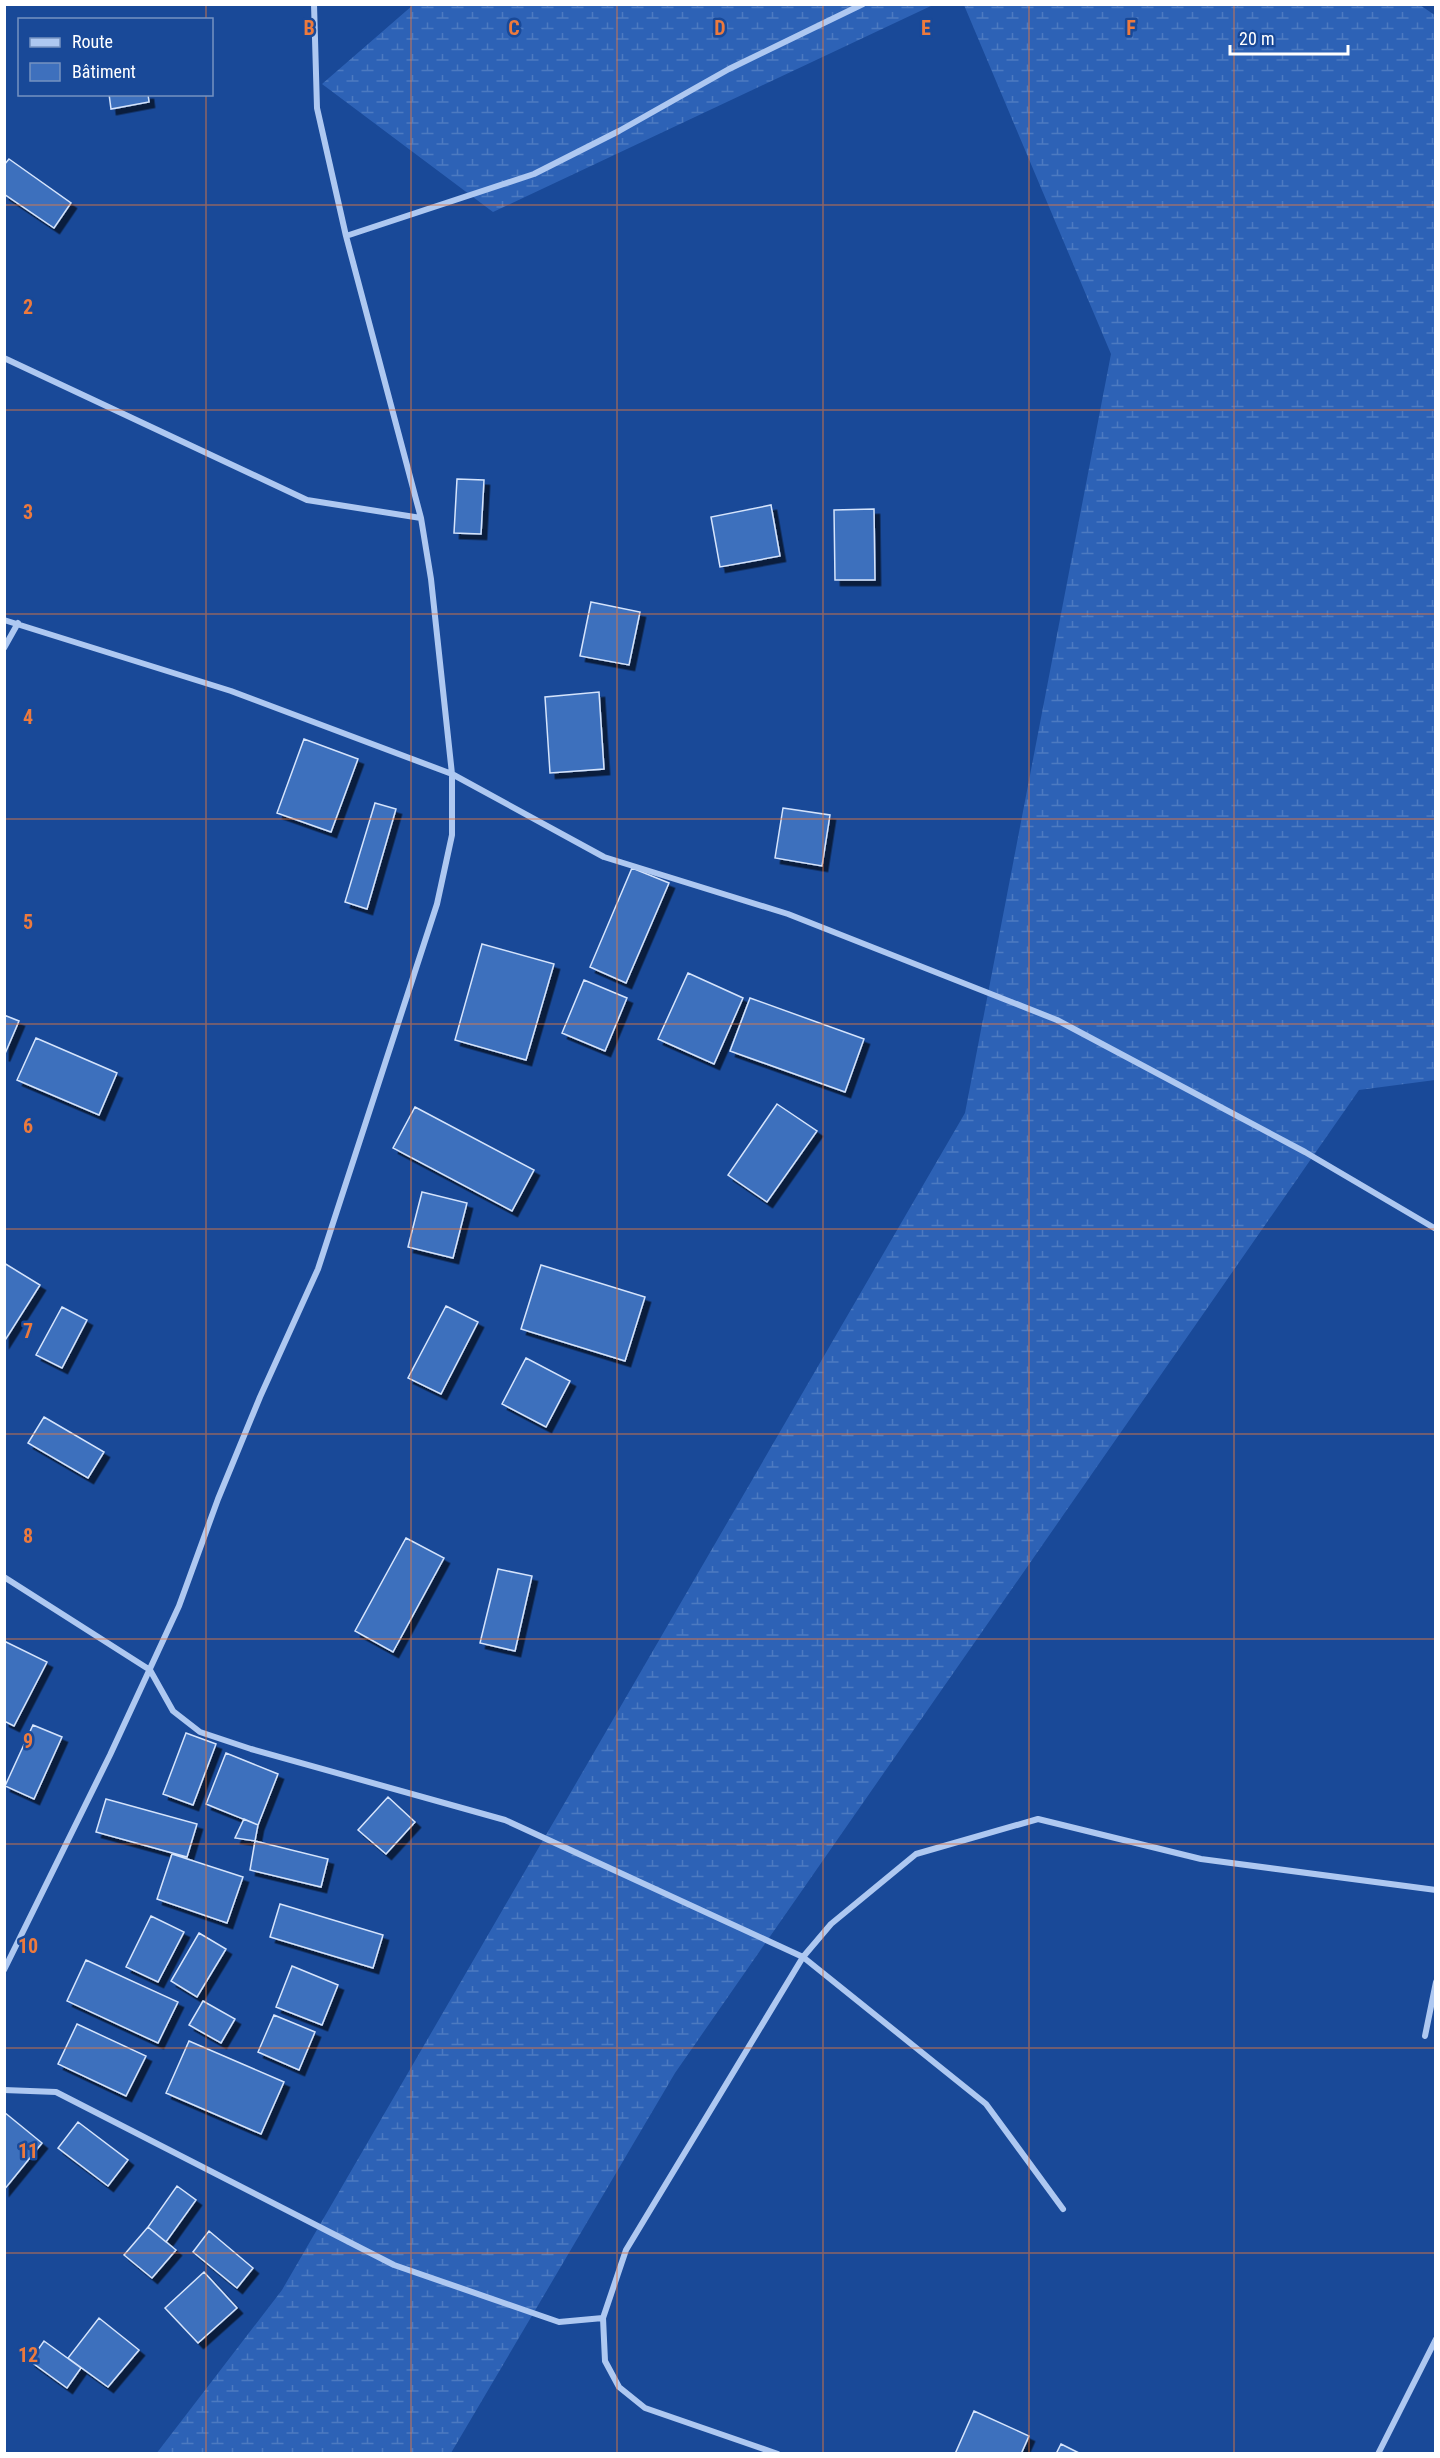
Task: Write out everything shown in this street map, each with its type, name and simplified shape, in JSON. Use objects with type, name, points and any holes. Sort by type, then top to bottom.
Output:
[{"type":"street","points":[[4,1970],[179,1606],[218,1499],[260,1396],[318,1269],[437,904],[452,835],[452,774],[421,518],[346,236],[317,108],[314,4]]},
{"type":"street","points":[[346,236],[534,174],[619,131],[729,69],[862,4]]},
{"type":"street","points":[[4,358],[307,500],[421,518]]},
{"type":"street","points":[[4,620],[231,691],[452,774],[604,857],[788,914],[1057,1020],[1305,1152],[1436,1229]]},
{"type":"street","points":[[4,648],[18,624]]},
{"type":"street","points":[[4,1577],[150,1670],[173,1711],[200,1732],[251,1749],[505,1820],[803,1957],[986,2104],[1063,2209]]},
{"type":"street","points":[[778,2454],[645,2408],[619,2387],[605,2361],[603,2318],[626,2250],[803,1957],[831,1924],[916,1854],[1038,1819],[1201,1859],[1436,1890]]},
{"type":"street","points":[[1425,2036],[1436,1982]]},
{"type":"street","points":[[4,2090],[56,2092],[394,2265],[560,2322],[603,2318]]},
{"type":"street","points":[[1378,2454],[1436,2339]]},
{"type":"green space","points":[[413,5],[933,5],[493,212],[322,84]]},
{"type":"green space","points":[[964,5],[1420,5],[1436,16],[1435,1080],[1359,1090],[675,2073],[451,2453],[156,2454],[282,2290],[965,1113],[1111,354]]},
{"type":"building","points":[[109,96],[148,96],[149,102],[111,109]]},
{"type":"building","points":[[9,159],[71,203],[54,228],[4,194],[4,165]]},
{"type":"building","points":[[457,479],[484,480],[481,534],[454,533]]},
{"type":"building","points":[[771,505],[780,556],[720,567],[711,517]]},
{"type":"building","points":[[874,509],[875,580],[835,580],[834,510]]},
{"type":"building","points":[[591,602],[640,612],[629,665],[580,656]]},
{"type":"building","points":[[599,692],[604,769],[550,773],[545,697]]},
{"type":"building","points":[[304,739],[358,759],[331,832],[277,813]]},
{"type":"building","points":[[375,803],[396,809],[367,909],[345,902]]},
{"type":"building","points":[[783,808],[830,815],[822,866],[775,858]]},
{"type":"building","points":[[632,868],[669,883],[626,983],[590,967]]},
{"type":"building","points":[[482,944],[554,964],[526,1060],[455,1040]]},
{"type":"building","points":[[688,973],[743,998],[714,1064],[658,1039]]},
{"type":"building","points":[[584,980],[627,998],[605,1051],[562,1033]]},
{"type":"building","points":[[750,998],[864,1039],[845,1092],[730,1051]]},
{"type":"building","points":[[4,1015],[19,1021],[4,1056]]},
{"type":"building","points":[[36,1038],[117,1073],[99,1115],[17,1080]]},
{"type":"building","points":[[777,1104],[817,1131],[767,1202],[728,1175]]},
{"type":"building","points":[[415,1107],[534,1170],[512,1211],[393,1148]]},
{"type":"building","points":[[422,1192],[467,1203],[453,1258],[408,1247]]},
{"type":"building","points":[[4,1263],[40,1285],[4,1342]]},
{"type":"building","points":[[541,1265],[645,1297],[625,1361],[521,1329]]},
{"type":"building","points":[[446,1306],[478,1322],[441,1394],[408,1378]]},
{"type":"building","points":[[62,1307],[87,1320],[62,1368],[36,1355]]},
{"type":"building","points":[[526,1358],[570,1381],[546,1427],[502,1404]]},
{"type":"building","points":[[44,1417],[104,1452],[88,1478],[28,1443]]},
{"type":"building","points":[[406,1538],[444,1558],[393,1652],[355,1631]]},
{"type":"building","points":[[498,1569],[532,1576],[515,1651],[480,1643]]},
{"type":"building","points":[[4,1641],[47,1662],[14,1726],[4,1721]]},
{"type":"building","points":[[33,1725],[62,1737],[34,1799],[5,1786]]},
{"type":"building","points":[[186,1733],[216,1744],[193,1805],[163,1794]]},
{"type":"building","points":[[226,1753],[278,1774],[258,1825],[206,1804]]},
{"type":"building","points":[[388,1797],[415,1822],[386,1854],[358,1830]]},
{"type":"building","points":[[106,1799],[197,1824],[187,1857],[96,1832]]},
{"type":"building","points":[[244,1819],[258,1825],[255,1841],[235,1838]]},
{"type":"building","points":[[255,1841],[328,1859],[321,1887],[250,1870]]},
{"type":"building","points":[[172,1854],[243,1877],[227,1923],[157,1899]]},
{"type":"building","points":[[280,1904],[383,1935],[373,1968],[270,1937]]},
{"type":"building","points":[[151,1916],[184,1932],[158,1982],[126,1967]]},
{"type":"building","points":[[199,1933],[226,1949],[197,1997],[171,1981]]},
{"type":"building","points":[[86,1960],[178,2002],[158,2043],[67,2001]]},
{"type":"building","points":[[292,1966],[338,1985],[322,2025],[276,2007]]},
{"type":"building","points":[[203,2001],[235,2019],[221,2043],[189,2025]]},
{"type":"building","points":[[274,2015],[315,2032],[299,2070],[258,2052]]},
{"type":"building","points":[[77,2024],[146,2056],[126,2096],[58,2064]]},
{"type":"building","points":[[189,2041],[284,2082],[261,2134],[166,2093]]},
{"type":"building","points":[[4,2112],[42,2143],[4,2190]]},
{"type":"building","points":[[78,2122],[128,2160],[108,2186],[58,2148]]},
{"type":"building","points":[[177,2186],[196,2200],[166,2242],[148,2227]]},
{"type":"building","points":[[148,2227],[176,2250],[152,2278],[124,2255]]},
{"type":"building","points":[[209,2231],[253,2268],[237,2288],[193,2252]]},
{"type":"building","points":[[204,2272],[237,2308],[198,2343],[165,2308]]},
{"type":"building","points":[[99,2318],[139,2350],[108,2387],[68,2358]]},
{"type":"building","points":[[44,2341],[81,2368],[67,2388],[30,2361]]},
{"type":"building","points":[[974,2411],[1029,2436],[1021,2454],[955,2454]]},
{"type":"building","points":[[1061,2444],[1081,2454],[1056,2454]]}]
